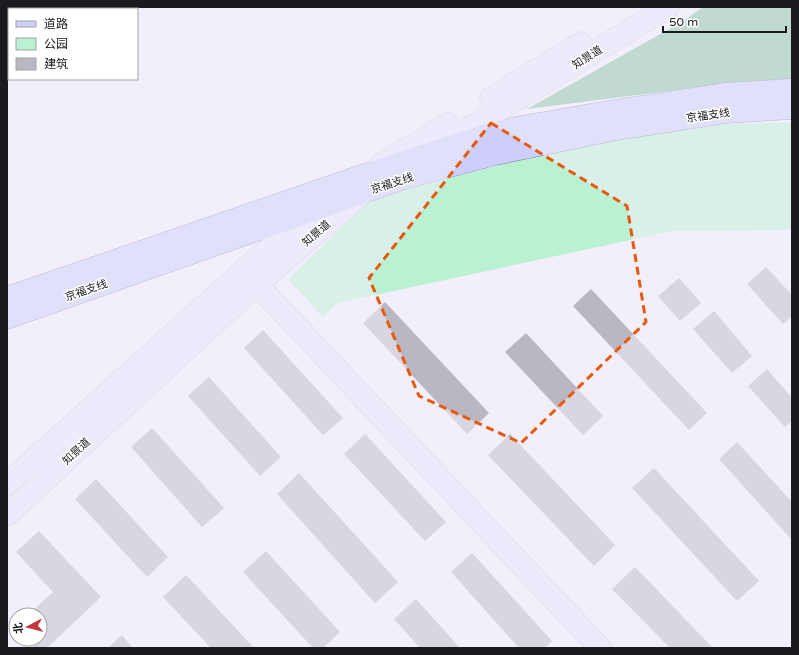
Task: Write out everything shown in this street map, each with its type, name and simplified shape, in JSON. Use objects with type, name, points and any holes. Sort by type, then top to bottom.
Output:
[{"type":"main road","name":"知景道","points":[[7,484],[250,277],[363,184],[442,128],[541,66],[643,7]]},
{"type":"main road","name":"知景道","points":[[420,156],[539,86],[668,7]]},
{"type":"main road","name":"京福支线","points":[[7,298],[363,184],[420,156],[488,135],[608,112],[725,94],[792,90]]},
{"type":"main road","name":"京福支线","points":[[363,184],[404,178],[495,154],[611,130],[727,112],[792,108]]},
{"type":"main road","name":"知景道","points":[[7,515],[250,277],[316,208],[363,184]]},
{"type":"main road","name":"京福支线","points":[[7,318],[250,233],[316,208]]},
{"type":"main road","points":[[250,277],[600,648]]},
{"type":"highlighted area","points":[[491,123],[627,206],[646,322],[521,443],[419,396],[369,278]]},
{"type":"green space","points":[[703,7],[792,7],[792,80],[748,81],[527,109],[680,23]]},
{"type":"green space","points":[[792,122],[792,230],[672,231],[338,303],[323,317],[288,279],[365,205],[411,187],[584,144],[725,124]]},
{"type":"building","points":[[766,267],[792,295],[792,316],[783,324],[747,284]]},
{"type":"building","points":[[679,278],[701,303],[680,321],[658,296]]},
{"type":"building","points":[[591,289],[707,413],[689,430],[573,306]]},
{"type":"building","points":[[385,302],[489,413],[467,434],[363,323]]},
{"type":"building","points":[[714,311],[752,356],[732,373],[693,329]]},
{"type":"building","points":[[263,330],[343,418],[323,435],[244,348]]},
{"type":"building","points":[[526,333],[603,416],[583,435],[505,352]]},
{"type":"building","points":[[767,369],[792,398],[792,421],[785,427],[748,386]]},
{"type":"building","points":[[209,377],[281,457],[260,476],[188,396]]},
{"type":"building","points":[[152,428],[224,508],[202,527],[131,447]]},
{"type":"building","points":[[365,434],[446,522],[425,541],[344,454]]},
{"type":"building","points":[[510,434],[615,545],[594,566],[488,455]]},
{"type":"building","points":[[737,442],[792,502],[792,540],[719,459]]},
{"type":"building","points":[[654,468],[759,581],[737,601],[632,488]]},
{"type":"building","points":[[299,473],[398,582],[375,603],[277,494]]},
{"type":"building","points":[[96,479],[168,557],[147,577],[75,499]]},
{"type":"building","points":[[39,531],[101,597],[47,648],[33,647],[48,647],[48,607],[37,607],[53,592],[16,552]]},
{"type":"building","points":[[266,551],[340,632],[323,648],[313,648],[243,572]]},
{"type":"building","points":[[472,553],[552,641],[545,648],[519,648],[451,572]]},
{"type":"building","points":[[635,567],[713,648],[670,648],[612,589]]},
{"type":"building","points":[[186,575],[254,648],[211,648],[163,597]]},
{"type":"building","points":[[416,599],[460,648],[420,648],[394,619]]},
{"type":"building","points":[[122,635],[133,648],[108,648]]}]
